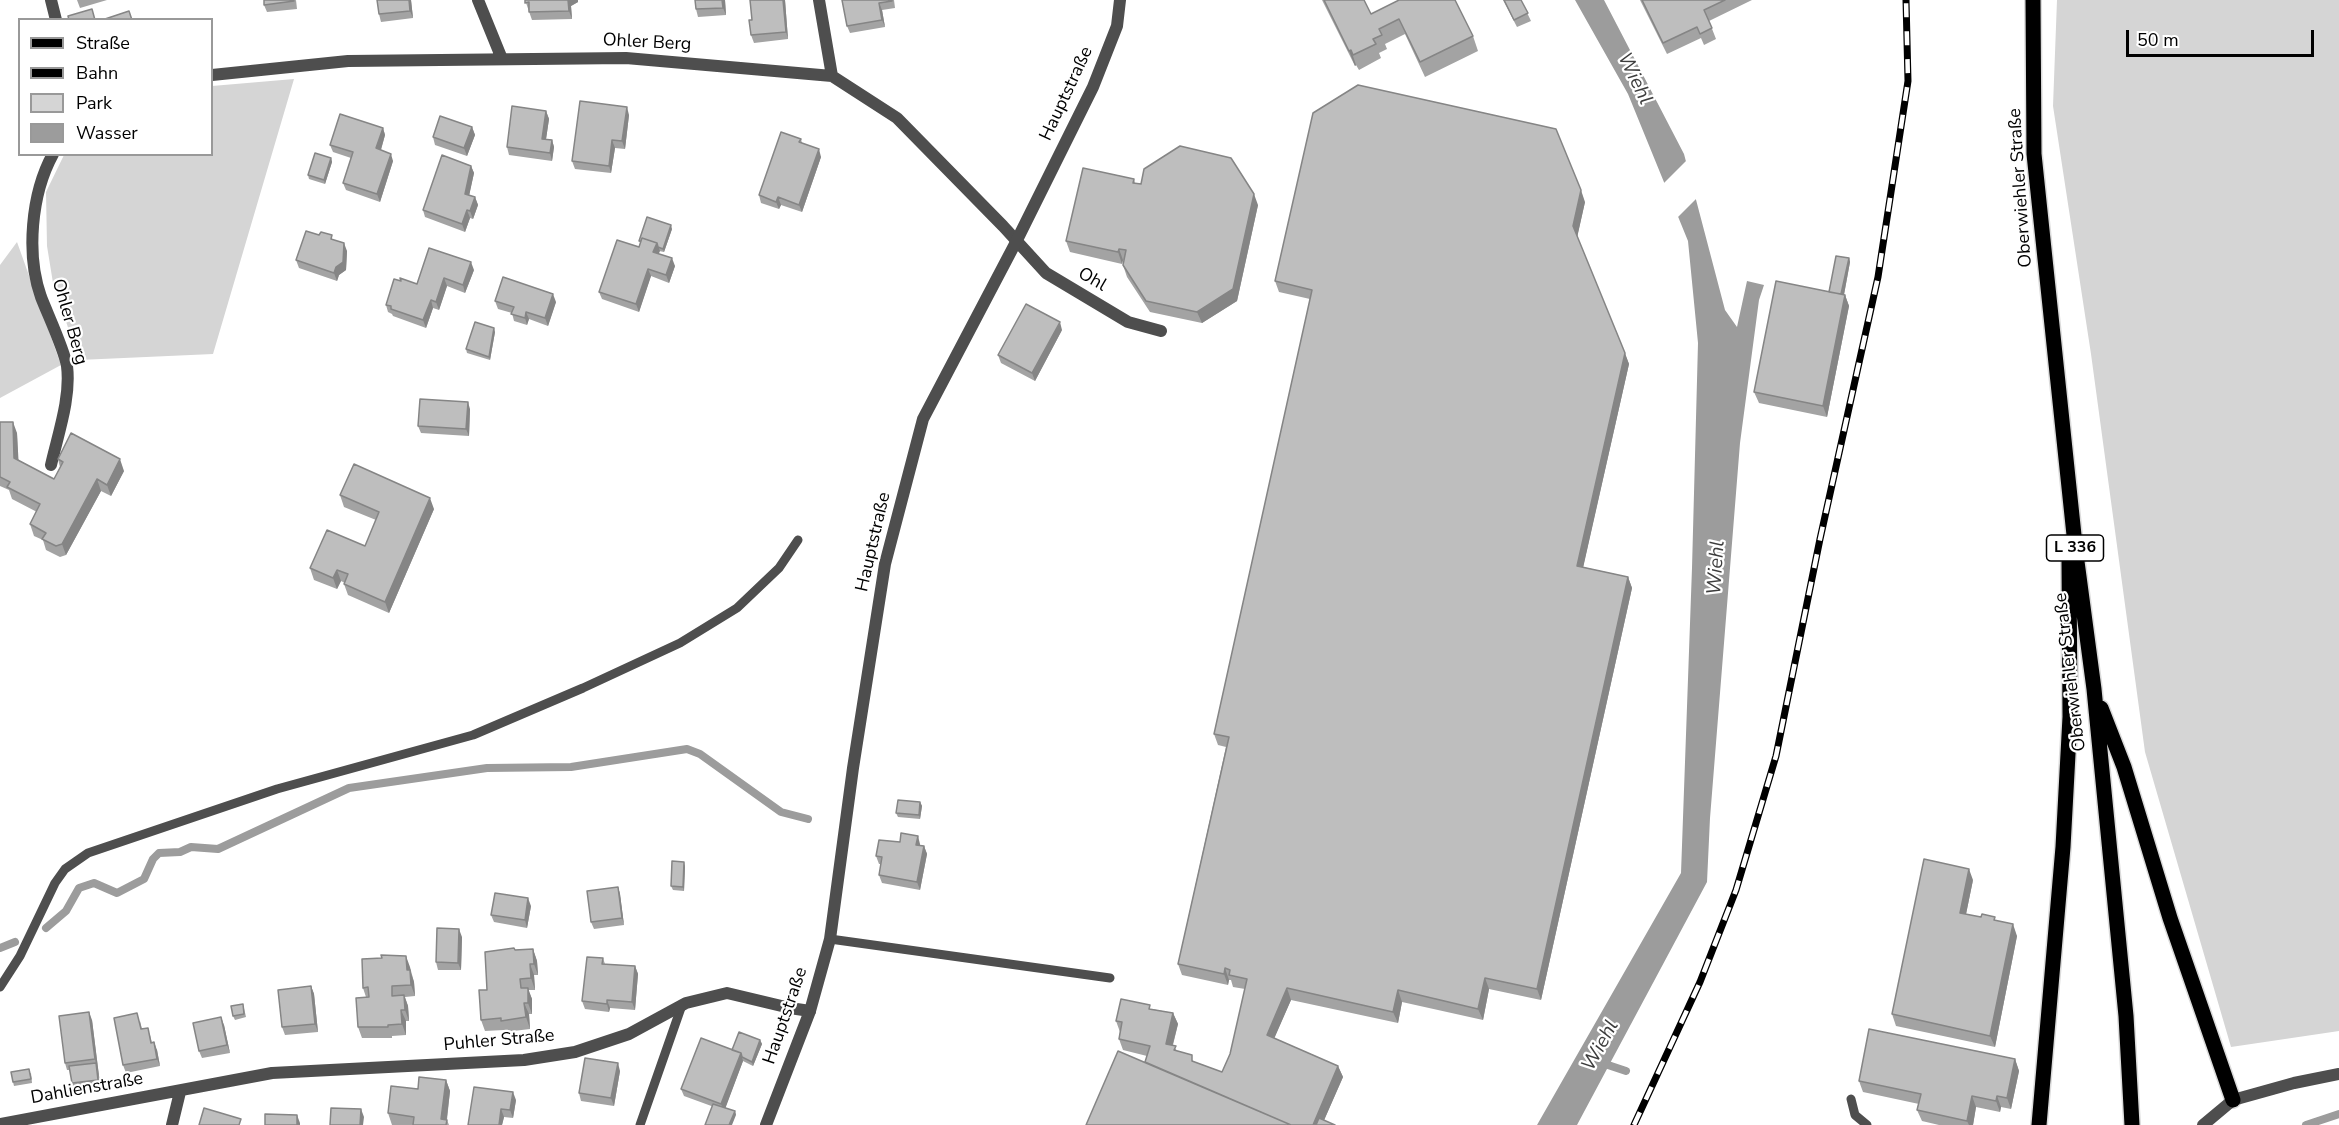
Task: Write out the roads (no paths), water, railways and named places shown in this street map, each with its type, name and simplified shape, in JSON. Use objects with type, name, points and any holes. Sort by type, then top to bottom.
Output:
[{"type":"main road","name":"Oberwiehler Straße","points":[[2033,0],[2034,154],[2068,481],[2094,689],[2126,1016],[2132,1125]]},
{"type":"main road","name":"L 336","points":[[2039,1125],[2063,847],[2070,717],[2068,481]]},
{"type":"main road","name":"L 336","points":[[2094,689],[2124,767],[2170,918],[2233,1100]]},
{"type":"street","points":[[51,0],[56,18]]},
{"type":"street","points":[[478,0],[502,59]]},
{"type":"street","points":[[819,0],[832,76]]},
{"type":"street","name":"Hauptstraße","points":[[766,1125],[810,1011],[830,939],[853,768],[885,564],[923,419],[1016,242],[1093,87],[1117,26],[1120,0]]},
{"type":"street","name":"Ohler Berg","points":[[213,75],[348,61],[626,58],[832,76],[897,118],[1016,242]]},
{"type":"street","name":"Ohler Berg","points":[[51,465],[65,400],[67,365],[40,293],[31,242],[38,191],[52,156]]},
{"type":"street","name":"Ohl","points":[[1016,242],[1046,273],[1128,322],[1161,331]]},
{"type":"street","name":"Puhler Straße","points":[[180,1092],[272,1073],[524,1060],[575,1052],[629,1034],[682,1005],[727,993],[810,1011]]},
{"type":"street","points":[[2203,1125],[2233,1100],[2294,1083],[2339,1074]]},
{"type":"street","points":[[172,1125],[180,1092]]},
{"type":"street","name":"Dahlienstraße","points":[[0,1124],[180,1092]]},
{"type":"lane","points":[[0,987],[20,956],[55,883],[65,869],[88,853],[277,789],[473,735],[583,688],[680,643],[737,608],[779,568],[798,540]]},
{"type":"lane","points":[[830,939],[1110,978]]},
{"type":"lane","points":[[640,1125],[682,1005]]},
{"type":"lane","points":[[1851,1099],[1855,1115],[1867,1125]]},
{"type":"water","name":"Wiehl","points":[[1575,0],[1604,0],[1684,154],[1725,310],[1737,327],[1747,281],[1764,285],[1759,300],[1740,443],[1710,818],[1707,882],[1577,1125],[1537,1125],[1681,873],[1692,568],[1698,343],[1688,241],[1628,94]]},
{"type":"waterway","points":[[46,928],[66,911],[79,888],[94,883],[117,893],[144,879],[153,859],[159,853],[180,852],[191,847],[218,849],[349,788],[487,768],[571,767],[687,749],[700,754],[781,812],[808,819]]},
{"type":"waterway","points":[[0,948],[15,942]]},
{"type":"waterway","name":"Wiehl","points":[[1602,1063],[1626,1071]]},
{"type":"waterway","points":[[2306,1125],[2339,1114]]},
{"type":"railway","points":[[1634,1125],[1700,982],[1736,890],[1776,756],[1820,539],[1878,277],[1908,81],[1906,0]]}]
